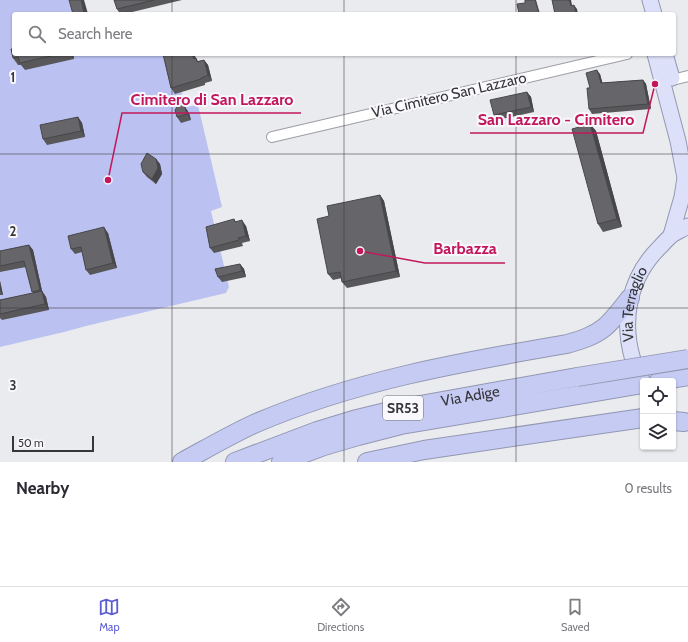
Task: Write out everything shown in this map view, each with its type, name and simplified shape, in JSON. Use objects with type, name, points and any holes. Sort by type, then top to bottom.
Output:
[{"type":"highway","points":[[182,462],[254,424],[321,399],[372,384],[491,357],[577,341],[593,335],[606,326],[630,298]]},
{"type":"highway","name":"Via Adige","points":[[281,462],[324,446],[401,425],[578,386],[688,359]]},
{"type":"highway","points":[[676,378],[688,376]]},
{"type":"highway","name":"Via Adige","points":[[236,462],[318,431],[353,420],[398,409],[578,386],[640,382]]},
{"type":"highway","points":[[368,462],[424,450],[640,418]]},
{"type":"main road","points":[[640,0],[643,12]]},
{"type":"main road","points":[[650,0],[653,12]]},
{"type":"main road","points":[[655,56],[678,141],[685,178],[682,197],[672,235]]},
{"type":"main road","points":[[666,56],[688,138]]},
{"type":"main road","name":"Via Terraglio","points":[[641,378],[633,361],[627,335],[630,298],[636,280],[650,257],[672,235],[688,226]]},
{"type":"street","name":"Via Cimitero San Lazzaro","points":[[272,137],[617,56]]},
{"type":"street","points":[[672,80],[688,76]]},
{"type":"shaded area","points":[[0,0],[84,0],[87,12],[12,12],[12,56],[173,56],[185,107],[198,105],[222,207],[211,211],[229,287],[226,293],[0,347]]},
{"type":"building","points":[[69,0],[81,0],[84,12],[72,12]]},
{"type":"building","points":[[114,0],[154,0],[117,9]]},
{"type":"building","points":[[525,0],[535,0],[538,12],[519,12],[517,4],[525,3]]},
{"type":"building","points":[[552,0],[569,0],[571,6],[574,5],[576,12],[555,12]]},
{"type":"building","points":[[13,56],[50,56],[20,63],[18,57],[13,58]]},
{"type":"building","points":[[163,56],[193,56],[194,59],[196,58],[197,62],[204,60],[208,75],[201,79],[171,88]]},
{"type":"building","points":[[597,70],[601,83],[643,80],[648,104],[589,109],[587,88],[590,88],[586,73]]},
{"type":"building","points":[[527,92],[531,107],[494,115],[490,100]]},
{"type":"building","points":[[179,104],[185,107],[187,114],[177,117],[175,110]]},
{"type":"building","points":[[78,117],[81,131],[43,139],[40,125]]},
{"type":"building","points":[[590,124],[617,219],[598,224],[572,129]]},
{"type":"building","points":[[147,153],[156,159],[158,168],[152,179],[143,172],[141,164]]},
{"type":"building","points":[[380,195],[396,271],[342,282],[340,272],[328,274],[317,219],[329,216],[327,206]]},
{"type":"building","points":[[234,219],[235,222],[242,220],[246,236],[238,238],[239,240],[210,248],[206,227]]},
{"type":"building","points":[[104,227],[113,263],[86,270],[81,247],[71,249],[68,236]]},
{"type":"building","points":[[29,245],[40,290],[32,292],[24,261],[0,266],[0,251]]},
{"type":"building","points":[[240,264],[242,271],[218,277],[215,269]]},
{"type":"building","points":[[42,291],[45,304],[0,314],[0,300]]},
{"type":"place","name":"San Lazzaro - Cimitero","points":[[655,84]]},
{"type":"place","name":"Cimitero di San Lazzaro","points":[[108,180]]},
{"type":"place","name":"Barbazza","points":[[360,251]]}]
